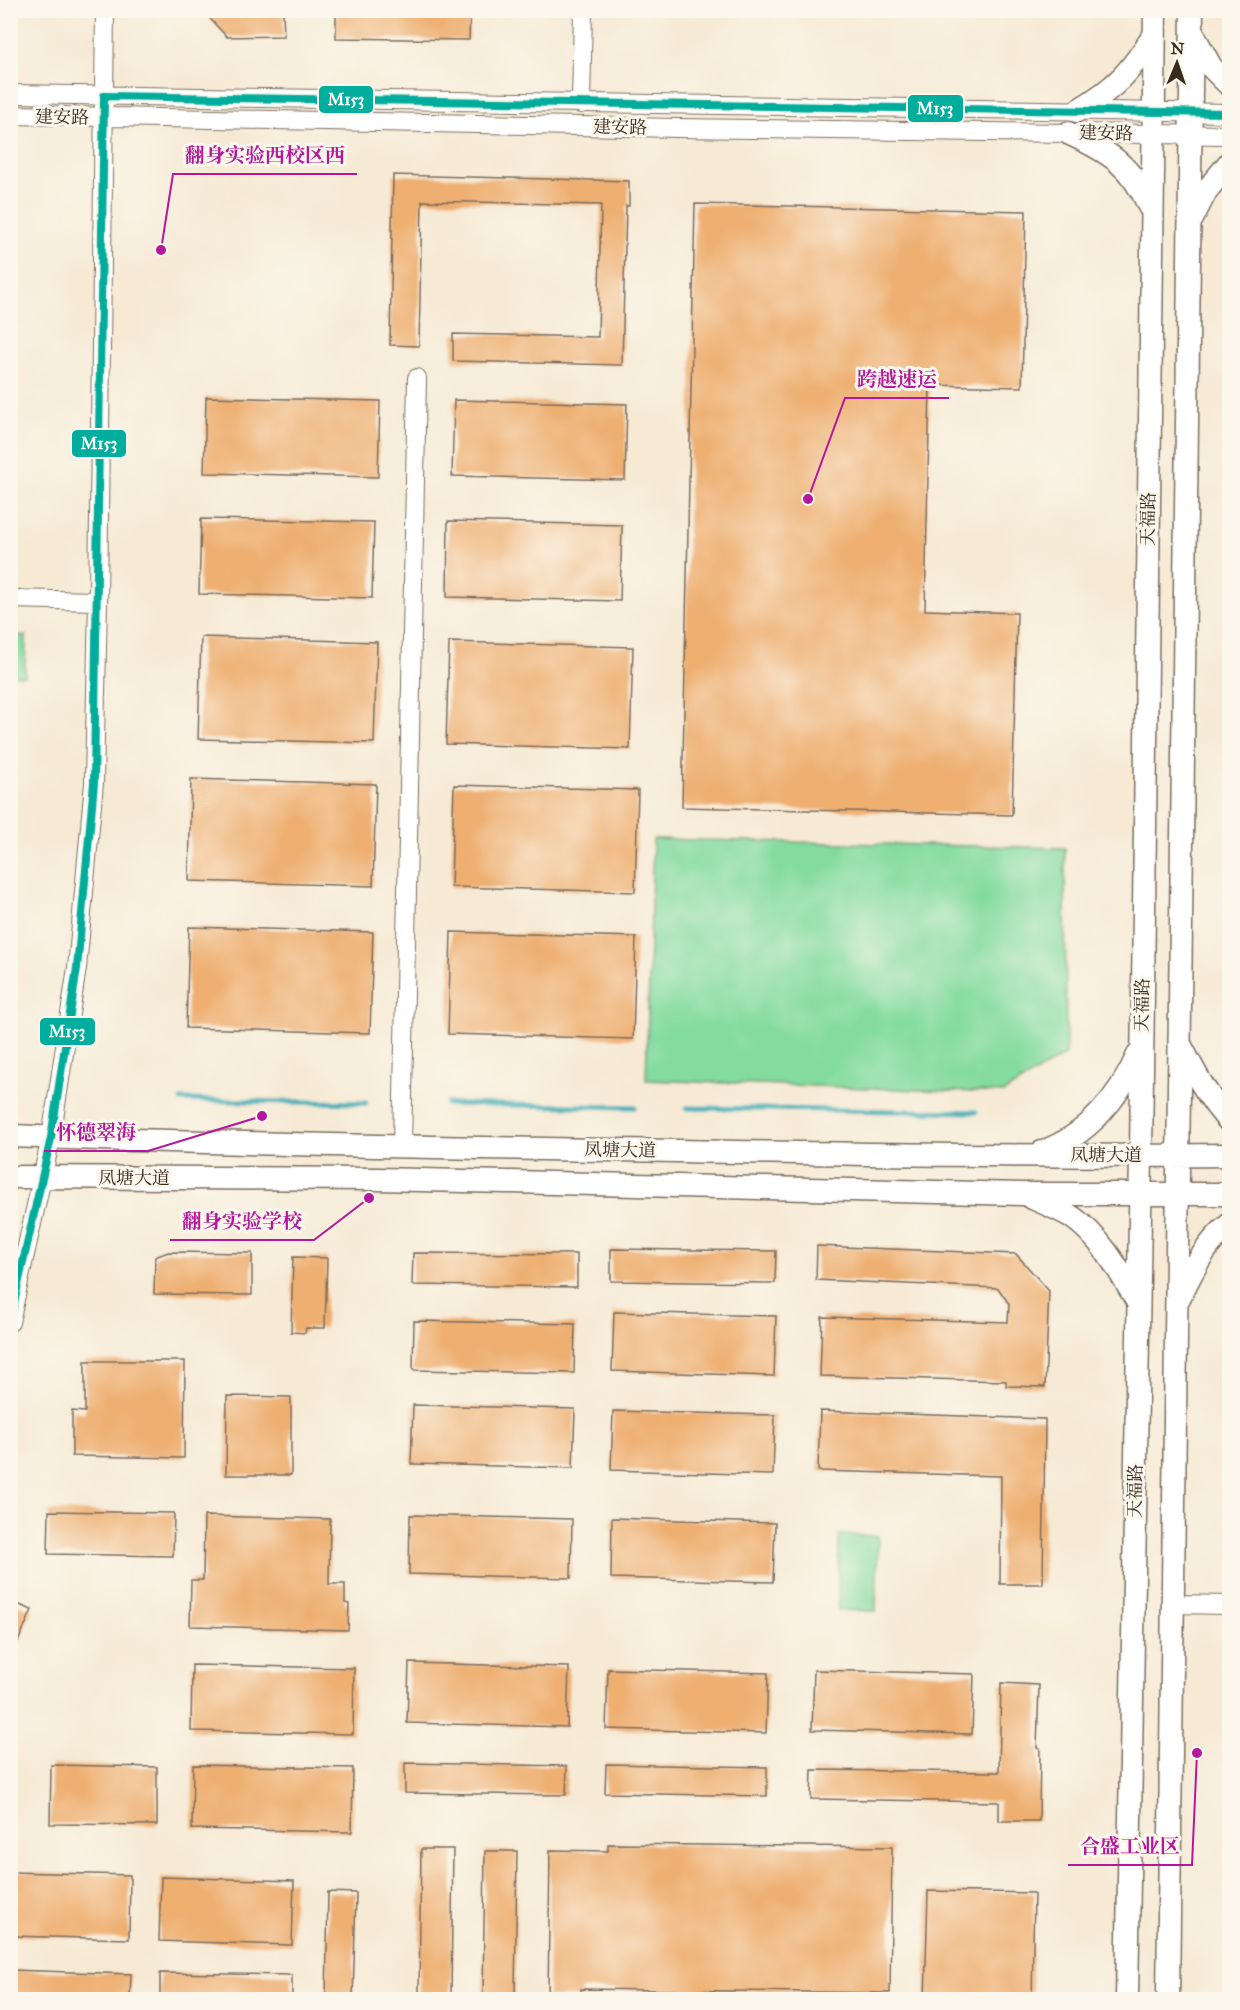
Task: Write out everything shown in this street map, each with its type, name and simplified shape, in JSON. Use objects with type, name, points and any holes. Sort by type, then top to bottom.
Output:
[{"type":"main road","name":"天福路","points":[[1127,2000],[1141,1155],[1155,10]]},
{"type":"main road","name":"天福路","points":[[1168,2000],[1192,21]]},
{"type":"main road","points":[[1192,21],[1210,67],[1230,86]]},
{"type":"main road","points":[[1077,111],[1102,96],[1122,80],[1155,33]]},
{"type":"main road","points":[[1068,132],[1099,147],[1116,159],[1132,175],[1152,212]]},
{"type":"main road","points":[[1190,223],[1206,191],[1230,162]]},
{"type":"main road","points":[[1179,1042],[1208,1095],[1217,1109],[1230,1122]]},
{"type":"main road","points":[[1031,1156],[1053,1148],[1072,1137],[1112,1101],[1127,1079],[1142,1045]]},
{"type":"main road","name":"凤塘大道","points":[[10,1136],[402,1147],[1031,1156],[1230,1155]]},
{"type":"main road","name":"凤塘大道","points":[[10,1178],[378,1179],[1023,1194],[1230,1194]]},
{"type":"main road","points":[[1023,1194],[1053,1206],[1073,1218],[1092,1234],[1107,1252],[1138,1303]]},
{"type":"main road","points":[[1176,1305],[1203,1252],[1230,1224]]},
{"type":"street","points":[[10,1322],[51,1138],[77,968],[94,783],[105,10]]},
{"type":"street","points":[[581,104],[583,10]]},
{"type":"street","name":"建安路","points":[[10,94],[1077,111],[1153,123],[1191,124],[1230,135]]},
{"type":"street","name":"建安路","points":[[1191,124],[1230,113]]},
{"type":"street","name":"建安路","points":[[10,116],[1068,132],[1153,123]]},
{"type":"street","points":[[402,1147],[417,378]]},
{"type":"street","points":[[10,599],[98,601]]},
{"type":"street","points":[[1172,1604],[1230,1605]]},
{"type":"green space","points":[[11,635],[26,636],[25,676],[11,675]]},
{"type":"green space","points":[[653,839],[1065,848],[1066,1054],[1003,1093],[646,1080]]},
{"type":"green space","points":[[839,1535],[878,1536],[876,1611],[838,1610]]},
{"type":"building","points":[[202,10],[283,11],[284,36],[227,37]]},
{"type":"building","points":[[336,13],[470,14],[469,40],[336,38]]},
{"type":"building","points":[[393,175],[629,181],[629,206],[626,206],[622,365],[453,361],[453,334],[598,337],[601,205],[422,201],[419,346],[390,345]]},
{"type":"building","points":[[695,204],[1026,211],[1022,387],[930,385],[925,610],[1017,613],[1012,815],[682,807]]},
{"type":"building","points":[[206,397],[380,401],[378,477],[204,473]]},
{"type":"building","points":[[454,400],[627,404],[625,480],[452,476]]},
{"type":"building","points":[[201,519],[374,522],[372,598],[199,594]]},
{"type":"building","points":[[448,521],[622,525],[620,601],[447,597]]},
{"type":"building","points":[[201,637],[377,642],[374,743],[198,739]]},
{"type":"building","points":[[449,642],[633,647],[630,749],[446,744]]},
{"type":"building","points":[[191,779],[376,784],[373,886],[189,881]]},
{"type":"building","points":[[454,785],[638,790],[635,892],[451,887]]},
{"type":"building","points":[[189,927],[373,932],[370,1033],[186,1028]]},
{"type":"building","points":[[451,932],[636,937],[633,1039],[448,1034]]},
{"type":"building","points":[[817,1246],[1016,1254],[1049,1291],[1045,1387],[1006,1386],[1006,1381],[820,1376],[822,1317],[1008,1322],[1009,1304],[998,1288],[816,1280]]},
{"type":"building","points":[[611,1249],[776,1251],[775,1283],[611,1281]]},
{"type":"building","points":[[168,1252],[252,1253],[252,1295],[154,1294],[155,1257]]},
{"type":"building","points":[[413,1253],[577,1254],[577,1287],[412,1285]]},
{"type":"building","points":[[293,1257],[327,1258],[325,1328],[306,1328],[305,1333],[291,1332]]},
{"type":"building","points":[[614,1312],[776,1316],[774,1376],[612,1371]]},
{"type":"building","points":[[414,1321],[575,1324],[574,1373],[413,1370]]},
{"type":"building","points":[[85,1361],[185,1361],[184,1458],[72,1456],[72,1411],[85,1412]]},
{"type":"building","points":[[227,1396],[291,1397],[291,1475],[226,1475]]},
{"type":"building","points":[[413,1405],[575,1409],[573,1468],[411,1464]]},
{"type":"building","points":[[613,1411],[775,1415],[773,1475],[611,1470]]},
{"type":"building","points":[[820,1411],[1045,1419],[1043,1584],[1000,1584],[1001,1476],[818,1471]]},
{"type":"building","points":[[49,1511],[174,1513],[173,1556],[48,1554]]},
{"type":"building","points":[[410,1515],[572,1519],[571,1578],[409,1574]]},
{"type":"building","points":[[204,1516],[330,1519],[329,1584],[345,1584],[345,1603],[349,1604],[348,1630],[190,1626],[191,1580],[203,1580]]},
{"type":"building","points":[[612,1518],[775,1523],[773,1582],[611,1578]]},
{"type":"building","points":[[10,1601],[32,1610],[10,1660]]},
{"type":"building","points":[[409,1663],[569,1667],[567,1727],[407,1723]]},
{"type":"building","points":[[192,1665],[354,1668],[353,1734],[191,1731]]},
{"type":"building","points":[[608,1669],[768,1673],[766,1733],[606,1729]]},
{"type":"building","points":[[814,1670],[974,1674],[972,1734],[812,1730]]},
{"type":"building","points":[[1001,1683],[1039,1685],[1037,1748],[1040,1749],[1039,1821],[999,1821],[999,1802],[811,1799],[812,1770],[999,1772]]},
{"type":"building","points":[[405,1763],[567,1766],[566,1795],[405,1793]]},
{"type":"building","points":[[606,1764],[767,1767],[767,1796],[605,1793]]},
{"type":"building","points":[[51,1765],[157,1767],[157,1825],[50,1824]]},
{"type":"building","points":[[193,1765],[353,1768],[352,1832],[192,1829]]},
{"type":"building","points":[[608,1844],[892,1847],[890,1993],[581,1989],[581,1997],[548,1997],[550,1850],[608,1851]]},
{"type":"building","points":[[421,1849],[453,1849],[451,1995],[419,1994]]},
{"type":"building","points":[[485,1851],[517,1851],[515,1997],[483,1997]]},
{"type":"building","points":[[10,1872],[130,1875],[129,1939],[10,1936]]},
{"type":"building","points":[[161,1877],[294,1881],[292,1945],[159,1941]]},
{"type":"building","points":[[928,1891],[1034,1893],[1032,2000],[925,2000]]},
{"type":"building","points":[[328,1892],[356,1893],[353,2000],[326,2000]]},
{"type":"building","points":[[10,1970],[131,1974],[130,2000],[10,2000]]},
{"type":"building","points":[[160,1973],[292,1975],[292,2000],[160,2000]]},
{"type":"waterway","points":[[181,1100],[366,1103]]},
{"type":"waterway","points":[[447,1104],[635,1107]]},
{"type":"waterway","points":[[686,1108],[976,1112]]},
{"type":"transit line","name":"M153","points":[[10,1320],[51,1138],[77,968],[94,783],[104,96],[1230,113]]},
{"type":"place","name":"翻身实验西校区西","points":[[161,250]]},
{"type":"place","name":"跨越速运","points":[[808,499]]},
{"type":"place","name":"怀德翠海","points":[[262,1116]]},
{"type":"place","name":"翻身实验学校","points":[[369,1198]]},
{"type":"place","name":"合盛工业区","points":[[1197,1753]]}]
